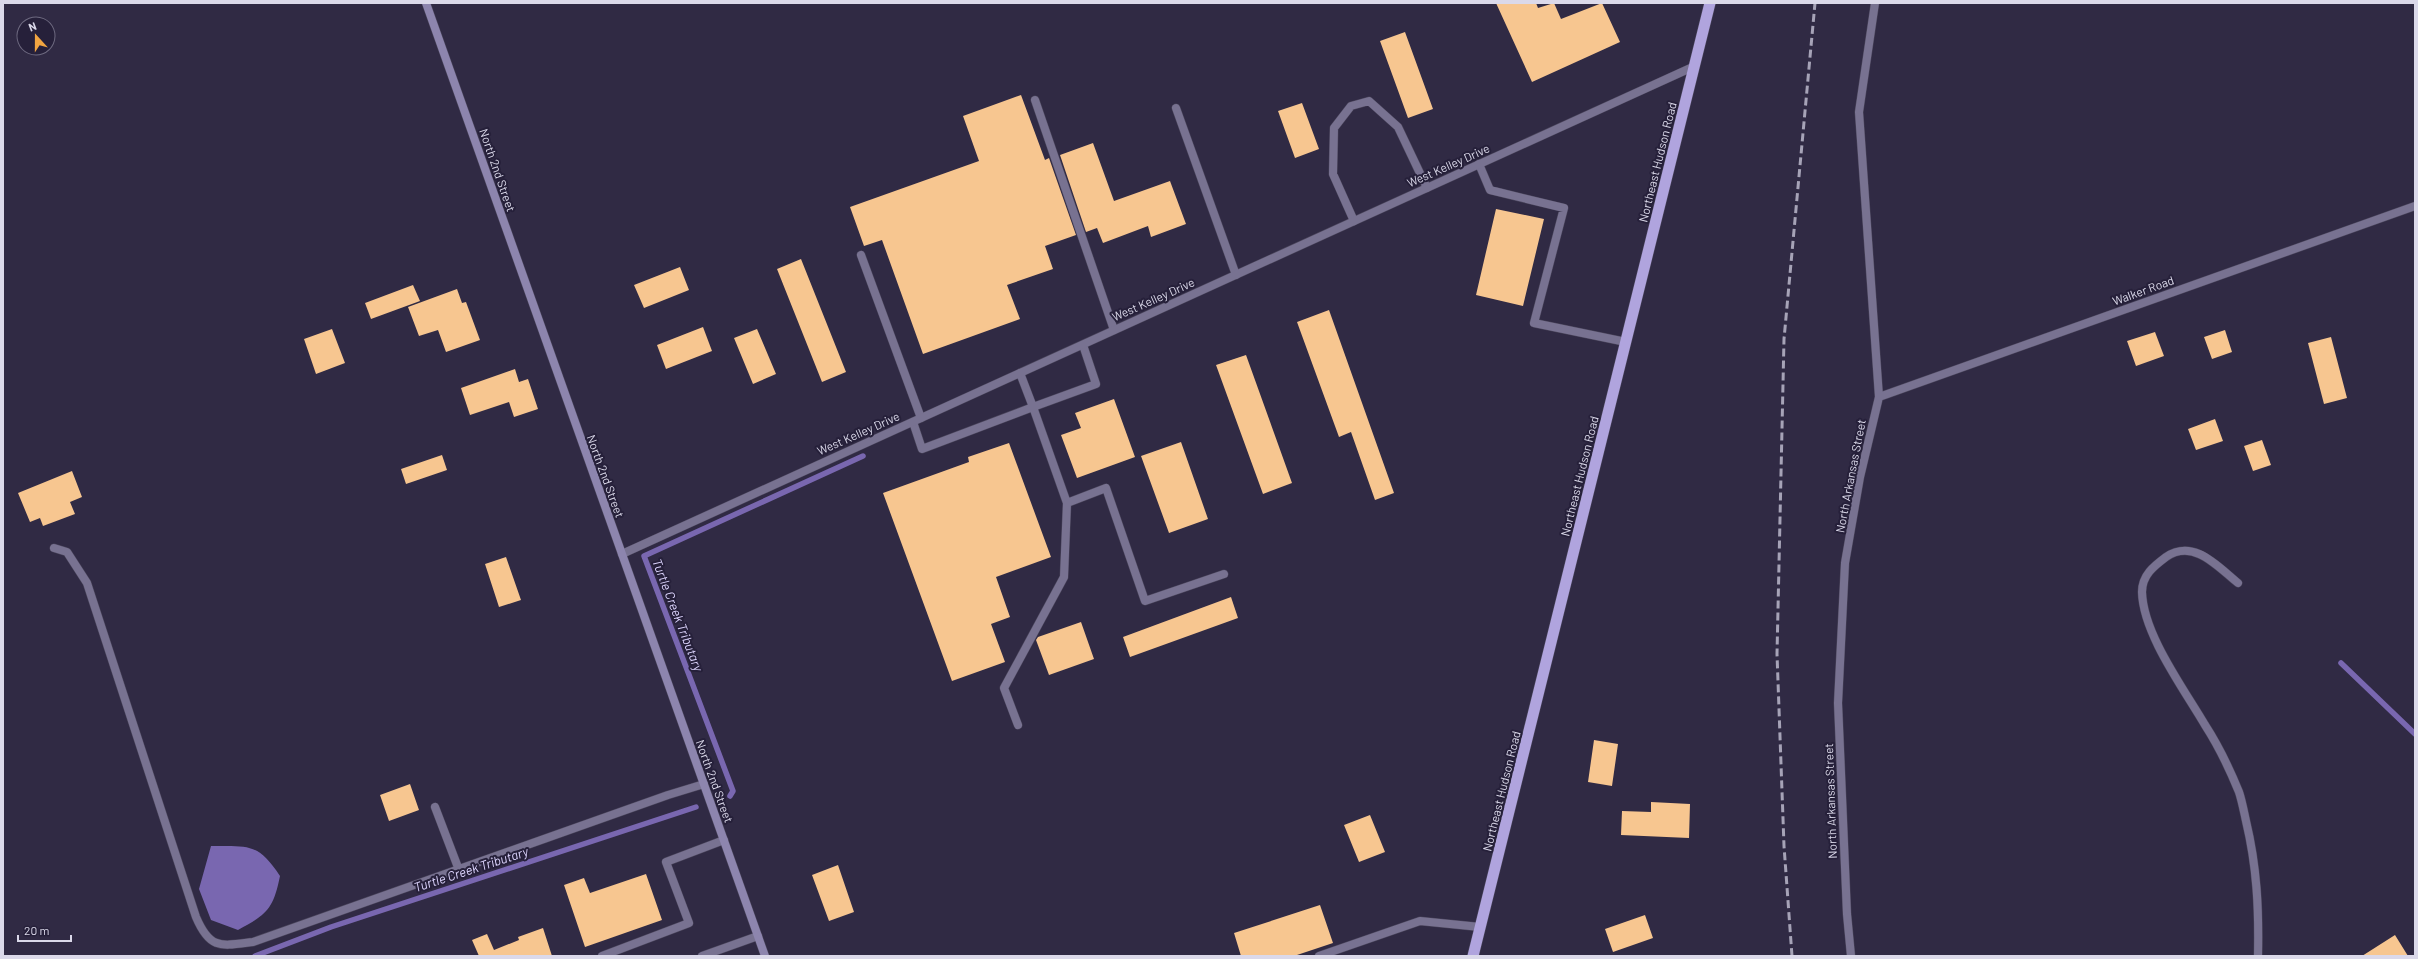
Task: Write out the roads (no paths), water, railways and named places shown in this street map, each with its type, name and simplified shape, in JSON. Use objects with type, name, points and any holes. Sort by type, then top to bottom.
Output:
[{"type":"highway","name":"Northeast Hudson Road","points":[[1473,956],[1710,3]]},
{"type":"main road","name":"North 2nd Street","points":[[426,3],[765,956]]},
{"type":"street","name":"North Arkansas Street","points":[[1851,956],[1847,914],[1838,702],[1845,563],[1860,476],[1879,397],[1859,112],[1875,3]]},
{"type":"street","name":"West Kelley Drive","points":[[622,554],[1695,66]]},
{"type":"street","points":[[1035,100],[1114,330]]},
{"type":"street","points":[[1354,221],[1333,174],[1334,128],[1350,106],[1369,101],[1398,127],[1427,188]]},
{"type":"street","points":[[1176,108],[1236,275]]},
{"type":"street","points":[[1479,164],[1490,190],[1564,208],[1534,323],[1626,342]]},
{"type":"street","name":"Walker Road","points":[[1879,397],[2415,206]]},
{"type":"street","points":[[861,255],[917,420],[922,449],[1096,384],[1083,344]]},
{"type":"street","points":[[1018,726],[1004,688],[1064,577],[1067,503],[1020,373]]},
{"type":"street","points":[[1067,503],[1106,488],[1145,601],[1224,574]]},
{"type":"street","points":[[54,548],[67,552],[87,583],[204,935],[224,946],[253,942],[668,795],[704,784]]},
{"type":"street","points":[[2238,584],[2200,552],[2187,550],[2168,556],[2148,571],[2142,592],[2147,620],[2168,664],[2206,727],[2239,793],[2252,844],[2259,901],[2258,956]]},
{"type":"street","points":[[435,807],[459,870]]},
{"type":"street","points":[[602,956],[689,923],[666,862],[724,840]]},
{"type":"street","points":[[1319,956],[1420,921],[1480,926]]},
{"type":"street","points":[[702,956],[758,936]]},
{"type":"waterway","name":"Turtle Creek Tributary","points":[[730,796],[733,791],[644,556],[863,456]]},
{"type":"waterway","points":[[2341,663],[2415,734]]},
{"type":"waterway","name":"Turtle Creek Tributary","points":[[255,956],[331,927],[696,807]]},
{"type":"railway","points":[[1792,956],[1784,846],[1777,654],[1784,339],[1815,3]]}]
